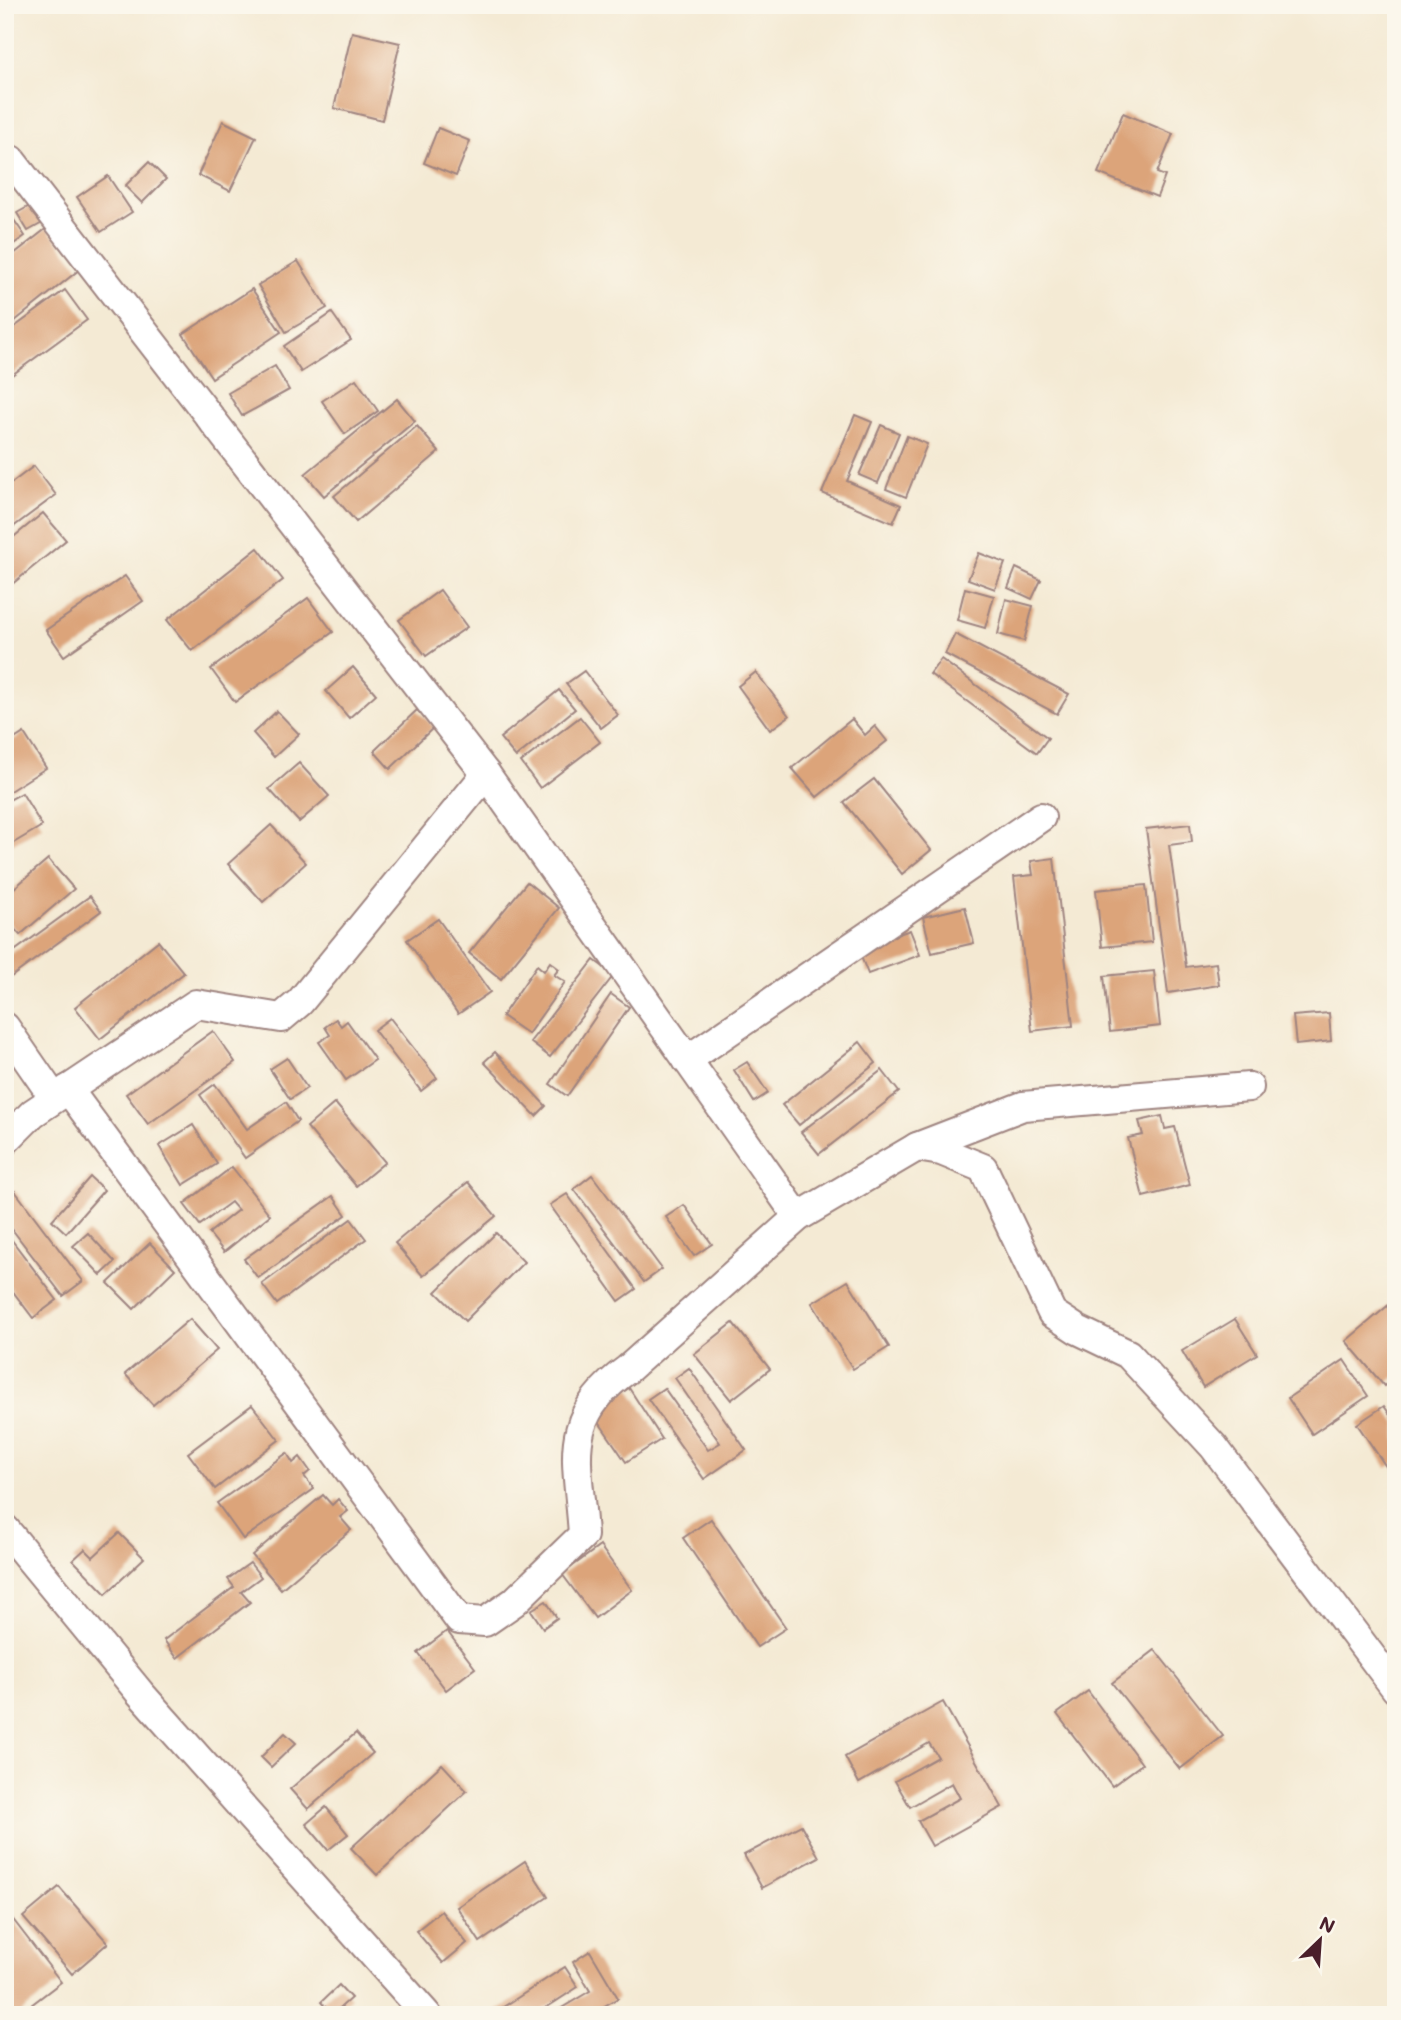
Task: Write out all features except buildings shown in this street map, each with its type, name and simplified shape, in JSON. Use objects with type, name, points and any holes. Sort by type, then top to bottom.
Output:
[{"type":"street","points":[[11,160],[486,774],[798,1217]]},
{"type":"street","points":[[5,1142],[33,1113],[196,1004],[281,1018],[300,1002],[486,774]]},
{"type":"street","points":[[687,1060],[1041,817]]},
{"type":"street","points":[[5,1027],[61,1094],[458,1620],[485,1622],[514,1602],[583,1535],[575,1449],[585,1416],[607,1384],[628,1369],[798,1217],[917,1147],[1023,1105],[1249,1087]]},
{"type":"street","points":[[917,1147],[941,1151],[983,1168],[1052,1313],[1078,1330],[1128,1354],[1214,1447],[1396,1689]]},
{"type":"street","points":[[5,1529],[140,1693],[406,1988],[427,2015]]}]
